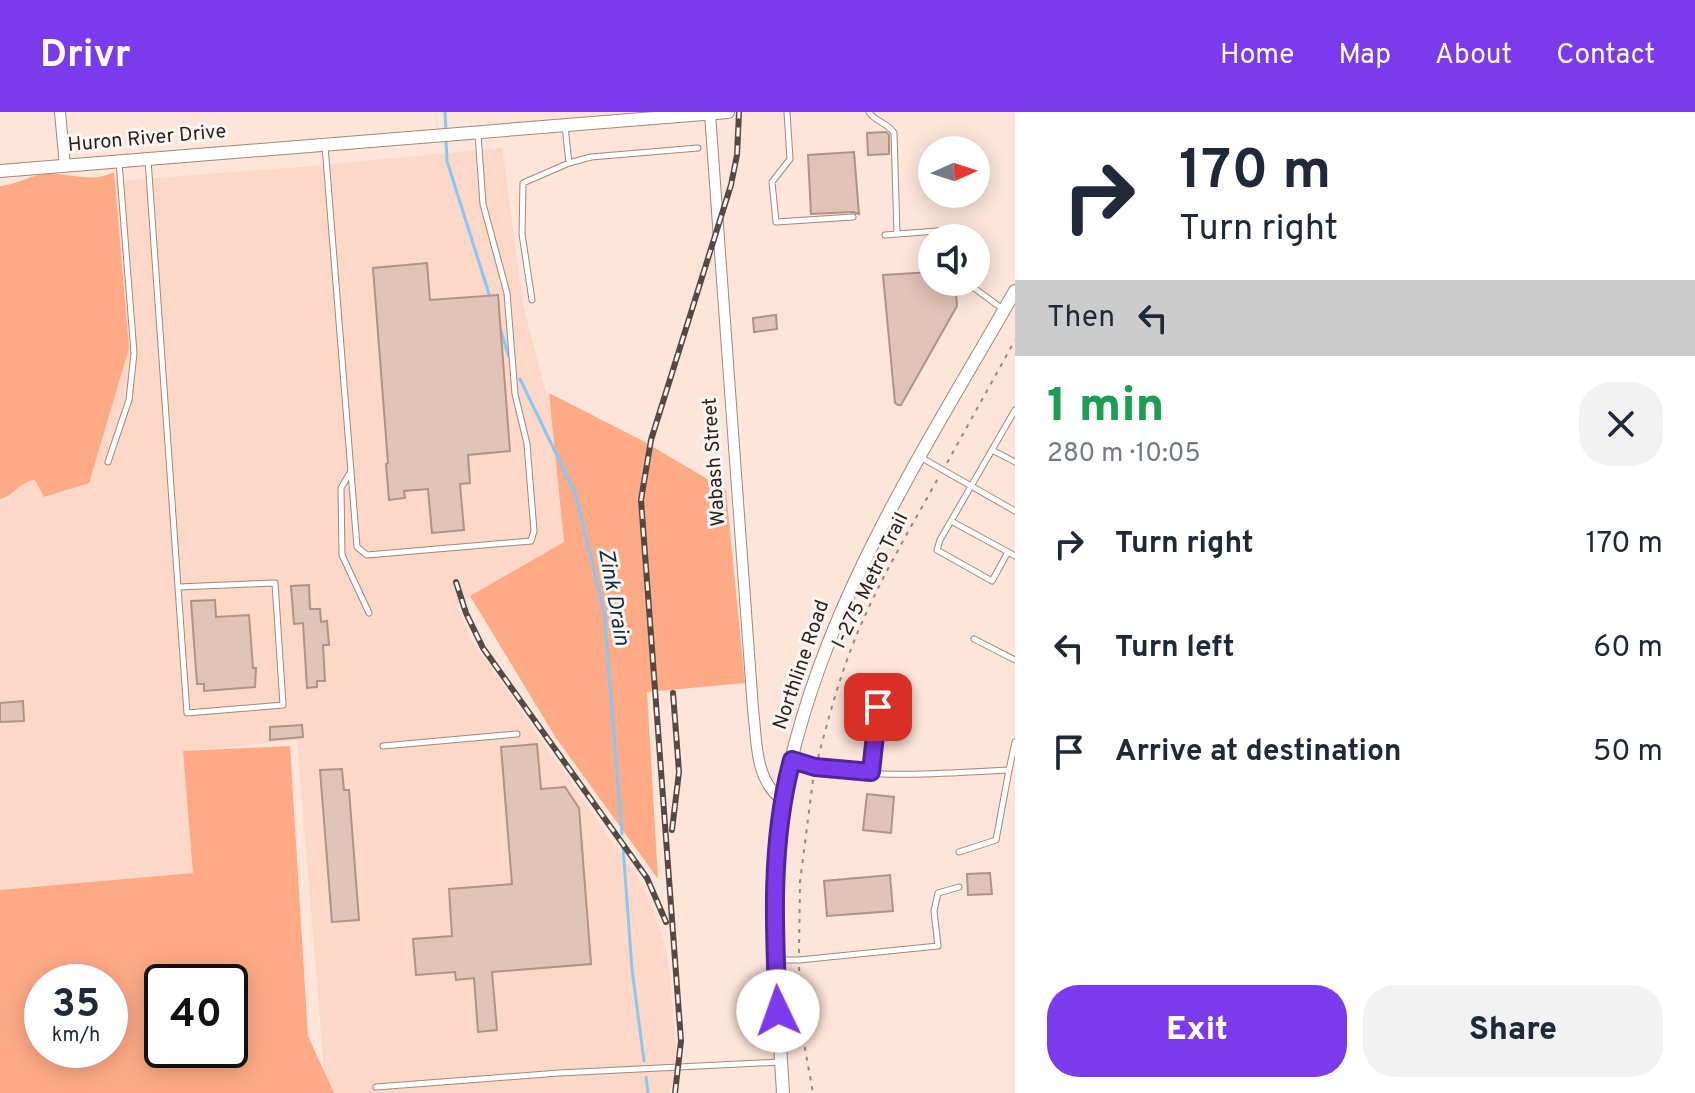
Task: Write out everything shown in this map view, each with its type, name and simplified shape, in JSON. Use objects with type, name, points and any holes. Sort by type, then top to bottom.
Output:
[{"type":"street","points":[[60,112],[65,166]]},
{"type":"street","name":"Huron River Drive","points":[[0,171],[478,133],[626,116],[728,112]]},
{"type":"street","name":"Wabash Street","points":[[710,113],[753,709],[760,767],[767,784],[784,801]]},
{"type":"street","name":"Northline Road","points":[[783,1093],[776,960],[776,874],[792,760],[814,683],[846,598],[872,543],[1015,291]]},
{"type":"lane","points":[[787,112],[790,159],[772,182],[776,222],[853,217]]},
{"type":"lane","points":[[869,112],[894,133],[897,234]]},
{"type":"lane","points":[[565,125],[569,163]]},
{"type":"lane","points":[[325,145],[357,547],[367,555],[531,541],[534,531],[527,444],[515,394],[507,293],[483,204],[478,133]]},
{"type":"lane","points":[[532,300],[522,234],[523,183],[591,157],[698,148]]},
{"type":"lane","points":[[148,159],[178,587],[187,713],[283,705],[275,583],[178,587]]},
{"type":"lane","points":[[108,462],[129,400],[134,353],[119,161]]},
{"type":"lane","points":[[885,235],[918,232]]},
{"type":"lane","points":[[985,296],[1004,310]]},
{"type":"lane","points":[[1008,552],[992,581],[937,550],[1014,415]]},
{"type":"lane","points":[[992,450],[1015,462]]},
{"type":"lane","points":[[920,457],[1015,511]]},
{"type":"lane","points":[[351,471],[341,488],[342,555],[369,613]]},
{"type":"lane","points":[[951,521],[1015,556]]},
{"type":"lane","points":[[974,639],[1015,660]]},
{"type":"lane","points":[[871,772],[878,707]]},
{"type":"lane","points":[[383,746],[517,734]]},
{"type":"lane","points":[[959,852],[996,840],[1015,742]]},
{"type":"lane","points":[[792,760],[815,767],[894,775],[1009,770]]},
{"type":"lane","points":[[776,960],[938,946],[934,911],[938,893],[959,887]]},
{"type":"lane","points":[[376,1087],[559,1073],[781,1062]]},
{"type":"path","name":"I-275 Metro Trail","points":[[813,1093],[804,1043],[799,960],[800,882],[815,767],[834,696],[884,576],[1015,340]]},
{"type":"shaded area","points":[[502,148],[523,305],[553,419],[564,542],[456,605],[474,644],[638,878],[653,908],[670,976],[676,1052],[672,1084],[669,1093],[326,1093],[297,740],[183,752],[194,873],[0,890],[0,502],[9,500],[0,395],[78,184]]},
{"type":"shaded area","points":[[114,172],[129,348],[89,483],[44,497],[35,480],[0,499],[0,186],[44,174],[97,177]]},
{"type":"shaded area","points":[[549,393],[643,441],[726,490],[745,683],[647,692],[658,879],[556,738],[470,596],[564,542]]},
{"type":"shaded area","points":[[290,746],[308,1036],[334,1093],[0,1093],[0,890],[193,873],[183,751]]},
{"type":"building","points":[[886,132],[889,135],[889,154],[868,155],[867,133]]},
{"type":"building","points":[[854,152],[859,214],[811,214],[808,155]]},
{"type":"building","points":[[427,263],[430,300],[498,295],[510,451],[468,455],[470,483],[460,484],[464,530],[432,533],[428,489],[404,491],[405,498],[389,500],[373,268]]},
{"type":"building","points":[[918,273],[918,296],[956,296],[957,306],[901,405],[895,403],[883,275]]},
{"type":"building","points":[[776,315],[777,329],[754,332],[753,318]]},
{"type":"building","points":[[309,585],[310,609],[320,609],[321,622],[327,621],[329,645],[323,645],[325,681],[317,681],[317,687],[307,688],[303,623],[294,624],[291,586]]},
{"type":"building","points":[[215,600],[216,617],[249,615],[253,668],[256,668],[255,687],[204,691],[204,684],[197,684],[191,601]]},
{"type":"building","points":[[23,701],[24,721],[0,722],[0,703]]},
{"type":"building","points":[[302,725],[303,737],[270,740],[270,727]]},
{"type":"building","points":[[537,744],[541,789],[565,787],[579,808],[591,964],[492,972],[497,1030],[478,1032],[474,978],[456,980],[455,972],[416,975],[413,939],[452,936],[449,889],[512,884],[501,747]]},
{"type":"building","points":[[342,769],[344,790],[349,790],[359,920],[332,922],[320,770]]},
{"type":"building","points":[[867,794],[894,797],[891,833],[863,830]]},
{"type":"building","points":[[990,873],[992,894],[968,895],[967,874]]},
{"type":"building","points":[[890,875],[893,911],[827,916],[824,881]]},
{"type":"waterway","name":"Zink Drain","points":[[445,112],[446,132]]},
{"type":"waterway","name":"Zink Drain","points":[[446,140],[447,161],[490,297]]},
{"type":"waterway","name":"Zink Drain","points":[[500,328],[509,357]]},
{"type":"waterway","name":"Zink Drain","points":[[520,379],[576,495],[604,613],[622,834]]},
{"type":"waterway","name":"Zink Drain","points":[[623,847],[632,969],[644,1061]]},
{"type":"waterway","name":"Zink Drain","points":[[646,1077],[648,1093]]},
{"type":"railway","points":[[675,1093],[681,1041],[641,500],[651,440],[731,185],[737,155],[739,112]]},
{"type":"railway","points":[[456,582],[466,613],[483,648],[647,878],[666,922]]},
{"type":"railway","points":[[672,830],[679,772],[673,693]]},
{"type":"route","points":[[778,1011],[774,926],[776,874],[787,778],[792,760],[815,767],[871,772],[878,707]]}]
